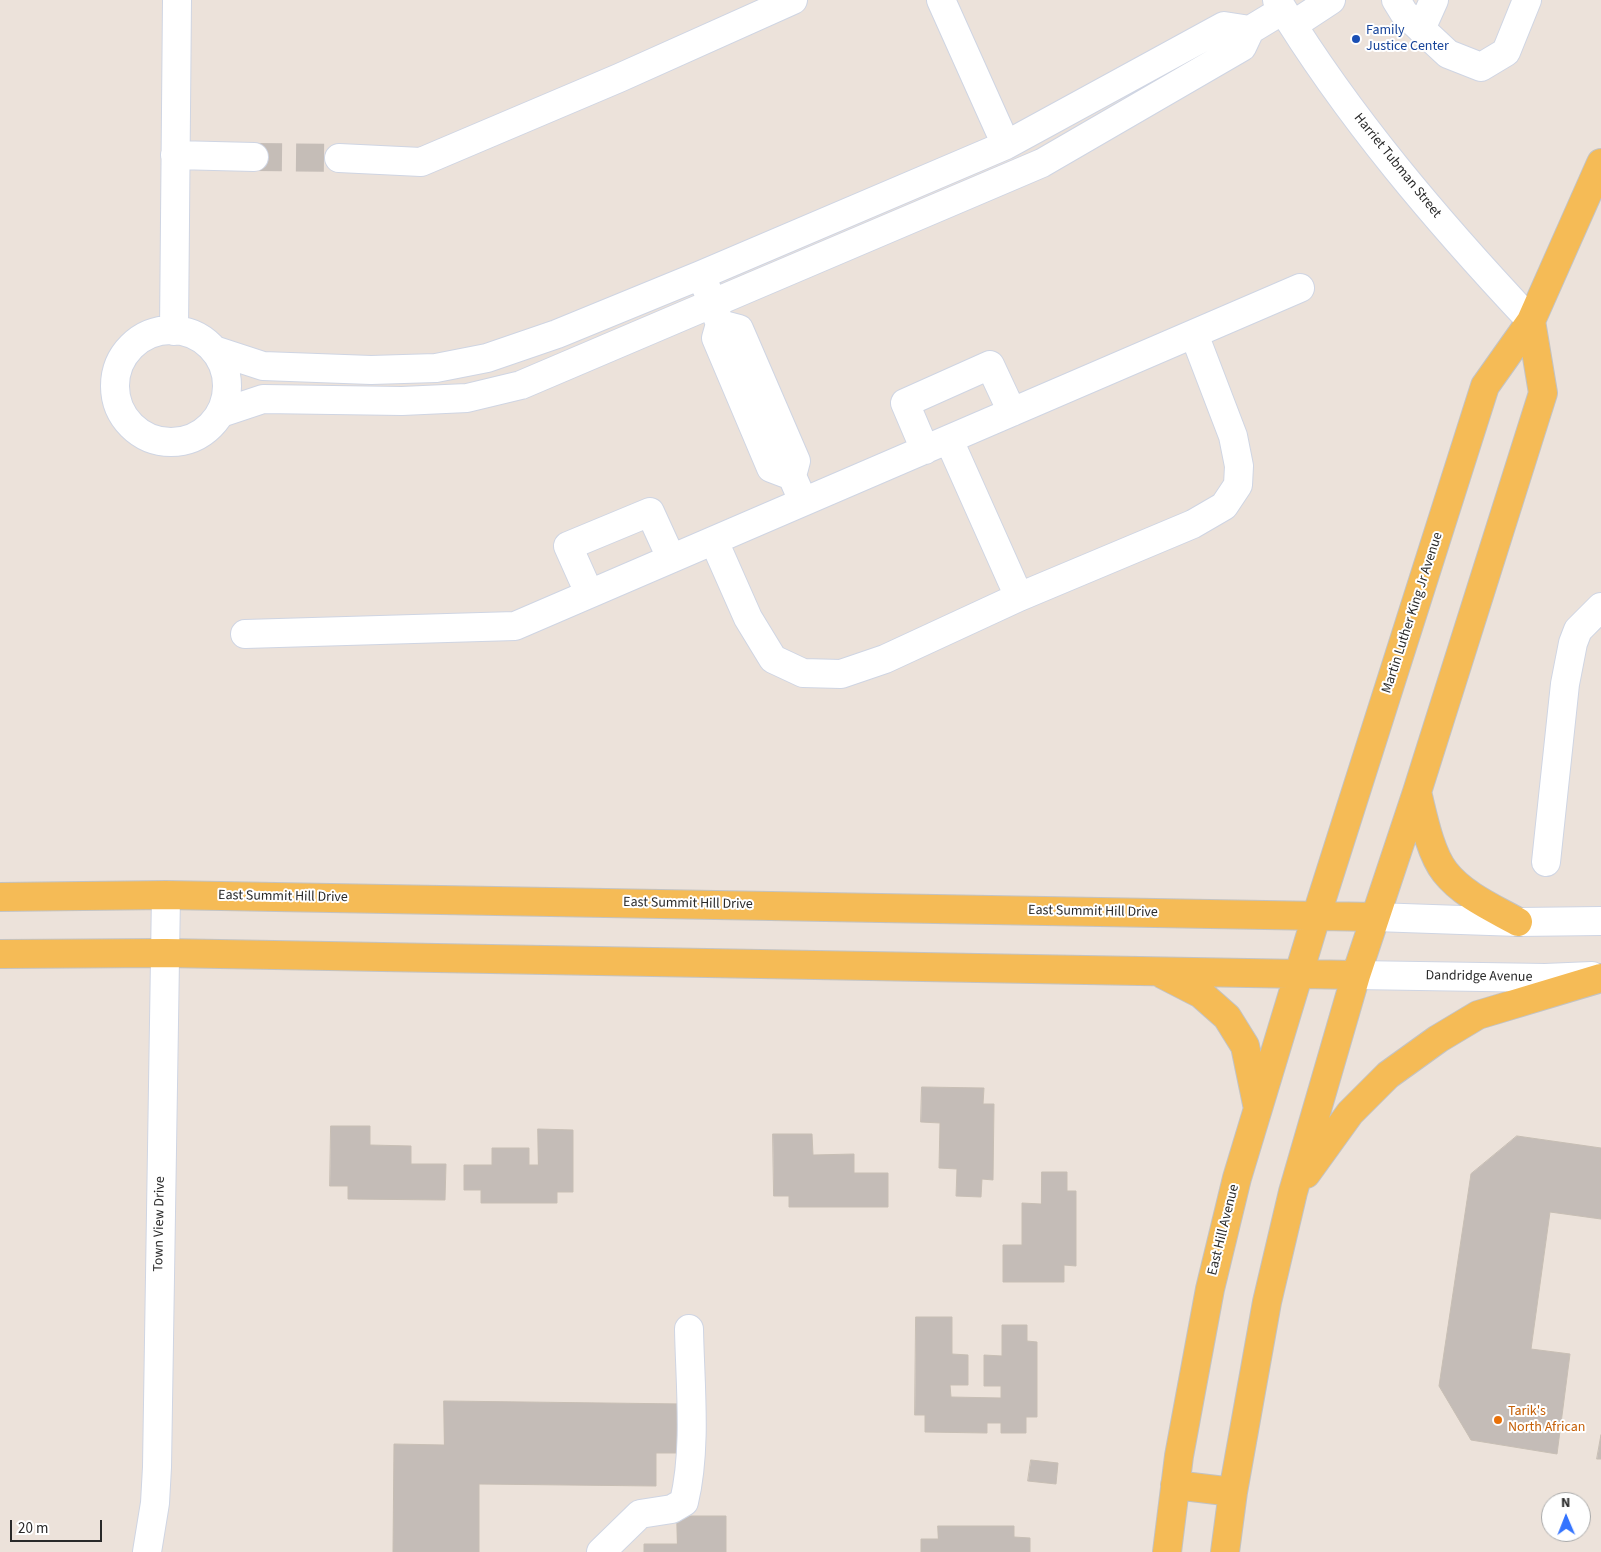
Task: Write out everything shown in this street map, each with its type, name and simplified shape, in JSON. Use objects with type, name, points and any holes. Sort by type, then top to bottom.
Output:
[{"type":"main road","name":"Martin Luther King Jr Avenue","points":[[1316,916],[1485,386],[1531,321],[1601,163]]},
{"type":"main road","points":[[1226,1552],[1233,1492],[1267,1302],[1293,1192],[1356,975],[1417,792],[1543,393],[1531,321]]},
{"type":"main road","points":[[1417,792],[1431,844],[1444,872],[1468,894],[1518,922]]},
{"type":"main road","name":"East Summit Hill Drive","points":[[0,897],[166,895],[1375,917]]},
{"type":"main road","name":"East Hill Avenue","points":[[1167,1552],[1179,1456],[1210,1289],[1237,1178],[1316,916]]},
{"type":"main road","points":[[0,954],[166,952],[1356,975]]},
{"type":"main road","points":[[1154,970],[1201,994],[1227,1017],[1245,1046],[1258,1107]]},
{"type":"main road","points":[[1293,1192],[1350,1114],[1388,1075],[1438,1039],[1478,1015],[1601,977]]},
{"type":"main road","points":[[1175,1485],[1233,1492]]},
{"type":"street","points":[[174,330],[177,0]]},
{"type":"street","points":[[339,158],[421,162],[619,78],[793,0]]},
{"type":"street","points":[[214,350],[263,366],[371,370],[436,368],[487,358],[557,334],[701,275],[1006,145],[1224,26],[1250,30],[1284,12],[1331,0]]},
{"type":"street","points":[[1396,0],[1404,12],[1448,54],[1481,67],[1506,52],[1527,0]]},
{"type":"street","points":[[1422,29],[1434,0]]},
{"type":"street","points":[[943,1],[1006,145]]},
{"type":"street","name":"Harriet Tubman Street","points":[[1284,12],[1383,152],[1489,277],[1531,321]]},
{"type":"street","points":[[221,413],[264,399],[402,402],[467,398],[520,385],[716,313],[1042,163],[1242,47],[1250,30]]},
{"type":"street","points":[[175,155],[254,157]]},
{"type":"street","points":[[701,275],[716,313],[739,329],[796,461],[792,476],[803,503]]},
{"type":"street","points":[[245,634],[515,626],[1300,288]]},
{"type":"street","points":[[174,330],[190,333],[207,342],[214,350],[227,375],[227,394],[221,413],[209,428],[192,438],[173,442],[155,440],[139,432],[127,420],[118,405],[115,388],[117,370],[125,354],[137,341],[153,333],[174,330]]},
{"type":"street","points":[[714,541],[748,618],[774,659],[802,673],[841,674],[876,662],[1019,597],[1193,524],[1224,506],[1238,485],[1239,466],[1233,436],[1194,334]]},
{"type":"street","points":[[1012,412],[990,365],[905,403],[937,445],[1019,597]]},
{"type":"street","points":[[589,593],[568,546],[650,512],[671,558]]},
{"type":"street","points":[[1546,862],[1565,684],[1573,643],[1578,630],[1601,607]]},
{"type":"street","name":"Town View Drive","points":[[147,1552],[155,1503],[157,1467],[166,895]]},
{"type":"street","points":[[1375,917],[1518,922],[1601,921]]},
{"type":"street","name":"Dandridge Avenue","points":[[1356,975],[1601,977]]},
{"type":"street","points":[[601,1552],[640,1514],[672,1509],[684,1502],[689,1482],[691,1438],[689,1329]]},
{"type":"building","points":[[922,1087],[984,1088],[983,1104],[994,1104],[993,1180],[982,1179],[981,1197],[956,1196],[957,1169],[939,1168],[940,1123],[921,1122]]},
{"type":"building","points":[[331,1126],[370,1126],[370,1145],[411,1146],[411,1164],[446,1164],[445,1200],[348,1199],[348,1186],[330,1186]]},
{"type":"building","points":[[538,1129],[573,1130],[573,1192],[557,1192],[557,1203],[481,1203],[481,1190],[464,1190],[464,1165],[492,1165],[492,1148],[529,1148],[529,1165],[538,1165]]},
{"type":"building","points":[[773,1134],[812,1134],[813,1155],[854,1154],[854,1173],[888,1173],[888,1207],[789,1207],[789,1196],[774,1196]]},
{"type":"building","points":[[1517,1136],[1601,1148],[1601,1219],[1550,1212],[1531,1349],[1570,1354],[1557,1454],[1471,1440],[1439,1386],[1471,1174]]},
{"type":"building","points":[[1042,1172],[1067,1172],[1067,1191],[1076,1191],[1076,1266],[1064,1265],[1064,1282],[1003,1282],[1003,1245],[1022,1245],[1022,1203],[1041,1204]]},
{"type":"building","points":[[916,1317],[952,1317],[952,1354],[968,1355],[968,1385],[950,1385],[951,1397],[1001,1398],[1001,1386],[984,1386],[984,1355],[1002,1356],[1002,1325],[1027,1325],[1027,1341],[1037,1342],[1037,1417],[1026,1417],[1026,1433],[1001,1433],[1001,1423],[987,1423],[987,1433],[925,1432],[925,1415],[915,1415]]},
{"type":"building","points":[[444,1401],[684,1404],[684,1453],[656,1453],[656,1486],[479,1484],[479,1552],[393,1552],[394,1444],[444,1445]]},
{"type":"building","points":[[1601,1435],[1601,1459],[1597,1459]]},
{"type":"building","points":[[1031,1460],[1058,1463],[1056,1484],[1028,1481]]},
{"type":"building","points":[[677,1516],[726,1516],[726,1552],[644,1552],[644,1544],[677,1544]]},
{"type":"building","points":[[938,1526],[1014,1526],[1014,1537],[1030,1538],[1030,1552],[921,1552],[921,1539],[938,1539]]},
{"type":"tunnel","points":[[254,157],[339,158]]},
{"type":"place","name":"Family Justice Center","points":[[1356,39]]},
{"type":"place","name":"Tarik's North African","points":[[1498,1420]]}]
